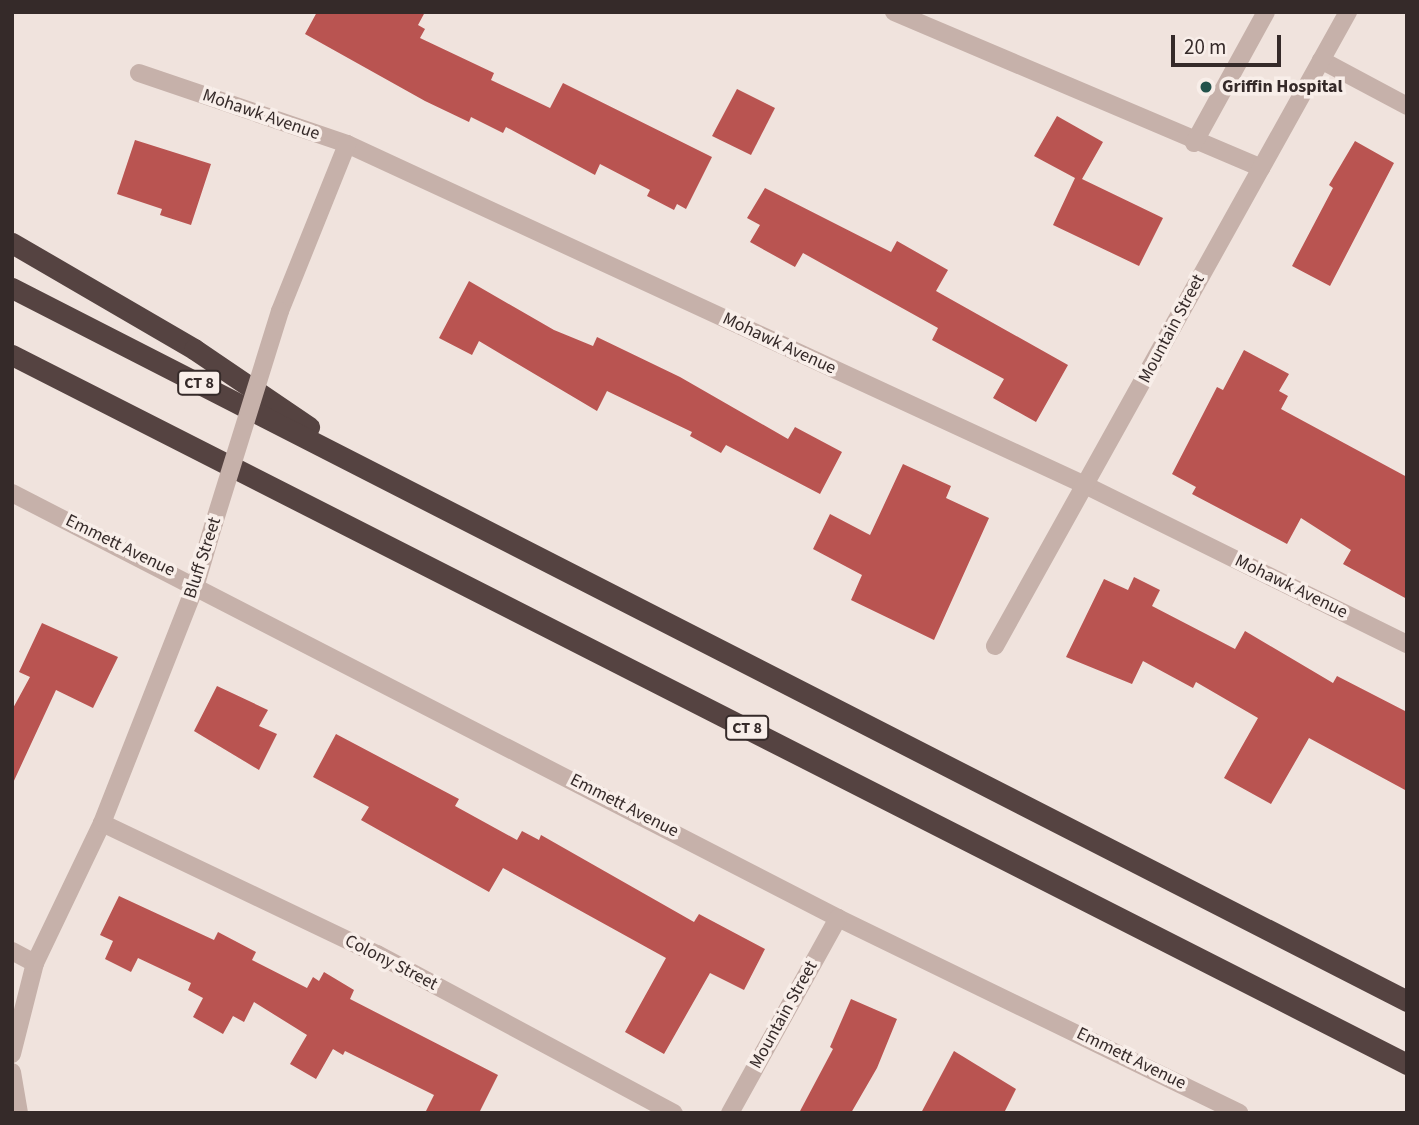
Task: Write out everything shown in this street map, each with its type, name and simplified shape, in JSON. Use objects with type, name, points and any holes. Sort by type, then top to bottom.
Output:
[{"type":"highway","points":[[12,243],[194,349],[386,478]]},
{"type":"highway","name":"CT 8","points":[[12,288],[1407,1001]]},
{"type":"highway","name":"CT 8","points":[[12,355],[1407,1064]]},
{"type":"highway","points":[[12,365],[88,393]]},
{"type":"street","points":[[894,12],[1194,143],[1261,168]]},
{"type":"street","points":[[1194,143],[1266,12]]},
{"type":"street","name":"Mountain Street","points":[[995,646],[1087,486],[1348,12]]},
{"type":"street","points":[[1321,60],[1407,106]]},
{"type":"street","name":"Mohawk Avenue","points":[[139,73],[347,144],[1087,486],[1407,643]]},
{"type":"street","name":"Bluff Street","points":[[12,1054],[35,962],[102,823],[197,584],[280,311],[347,144]]},
{"type":"street","name":"Emmett Avenue","points":[[12,493],[197,584],[838,918],[1239,1113]]},
{"type":"street","name":"Colony Street","points":[[102,823],[377,954],[674,1113]]},
{"type":"street","name":"Mountain Street","points":[[730,1113],[838,918]]},
{"type":"street","points":[[12,951],[35,962]]},
{"type":"street","points":[[12,1072],[19,1113]]},
{"type":"building","points":[[317,12],[425,12],[418,25],[425,29],[420,38],[494,73],[491,80],[550,108],[563,83],[712,157],[686,209],[677,204],[674,210],[647,196],[650,190],[600,164],[595,175],[506,127],[503,133],[471,117],[469,122],[425,101],[305,34]]},
{"type":"building","points":[[737,89],[775,108],[751,155],[712,136]]},
{"type":"building","points":[[1057,116],[1103,142],[1082,179],[1163,218],[1139,266],[1053,225],[1075,178],[1034,156]]},
{"type":"building","points":[[135,140],[211,164],[191,225],[160,215],[162,209],[117,194]]},
{"type":"building","points":[[1355,141],[1394,163],[1330,286],[1292,266],[1333,188],[1329,185]]},
{"type":"building","points":[[765,188],[891,252],[897,241],[948,270],[936,291],[1068,365],[1036,422],[993,398],[1004,379],[932,340],[938,328],[803,253],[795,267],[750,242],[760,225],[747,218]]},
{"type":"building","points":[[469,281],[554,330],[593,346],[597,337],[680,377],[788,439],[795,427],[842,452],[820,494],[726,445],[721,453],[690,436],[692,432],[607,391],[597,411],[479,341],[472,355],[439,338]]},
{"type":"building","points":[[1244,350],[1289,374],[1279,391],[1288,396],[1281,409],[1407,477],[1407,599],[1343,564],[1351,550],[1301,518],[1287,544],[1192,494],[1196,487],[1172,474],[1217,387],[1223,390]]},
{"type":"building","points":[[903,464],[951,486],[946,498],[989,518],[934,640],[851,600],[862,575],[813,549],[830,514],[870,535]]},
{"type":"building","points":[[1134,577],[1160,590],[1152,606],[1235,649],[1245,631],[1333,683],[1337,676],[1407,712],[1407,791],[1309,738],[1271,804],[1224,778],[1258,718],[1196,682],[1193,688],[1143,661],[1132,684],[1066,657],[1104,579],[1128,590]]},
{"type":"building","points":[[42,623],[118,657],[93,708],[56,690],[12,785],[12,710],[30,677],[19,672]]},
{"type":"building","points":[[217,686],[268,710],[259,726],[277,734],[259,770],[194,731]]},
{"type":"building","points":[[336,734],[459,799],[455,806],[517,840],[522,831],[539,840],[541,835],[694,922],[699,914],[765,949],[744,990],[710,973],[664,1054],[625,1032],[666,958],[503,868],[489,892],[361,820],[369,807],[313,777]]},
{"type":"building","points":[[119,896],[214,940],[218,932],[256,952],[252,960],[307,988],[313,977],[319,981],[324,972],[354,990],[350,999],[498,1075],[479,1113],[425,1113],[434,1095],[345,1051],[343,1055],[333,1049],[316,1079],[290,1064],[307,1035],[254,1002],[244,1022],[233,1016],[223,1034],[193,1017],[203,998],[188,990],[191,983],[138,958],[131,972],[105,959],[113,941],[100,935]]},
{"type":"building","points":[[851,999],[897,1019],[877,1068],[851,1113],[799,1113],[833,1049],[830,1047]]},
{"type":"building","points":[[954,1051],[1016,1089],[1004,1113],[921,1113]]},
{"type":"place","name":"Griffin Hospital","points":[[1206,87]]}]
